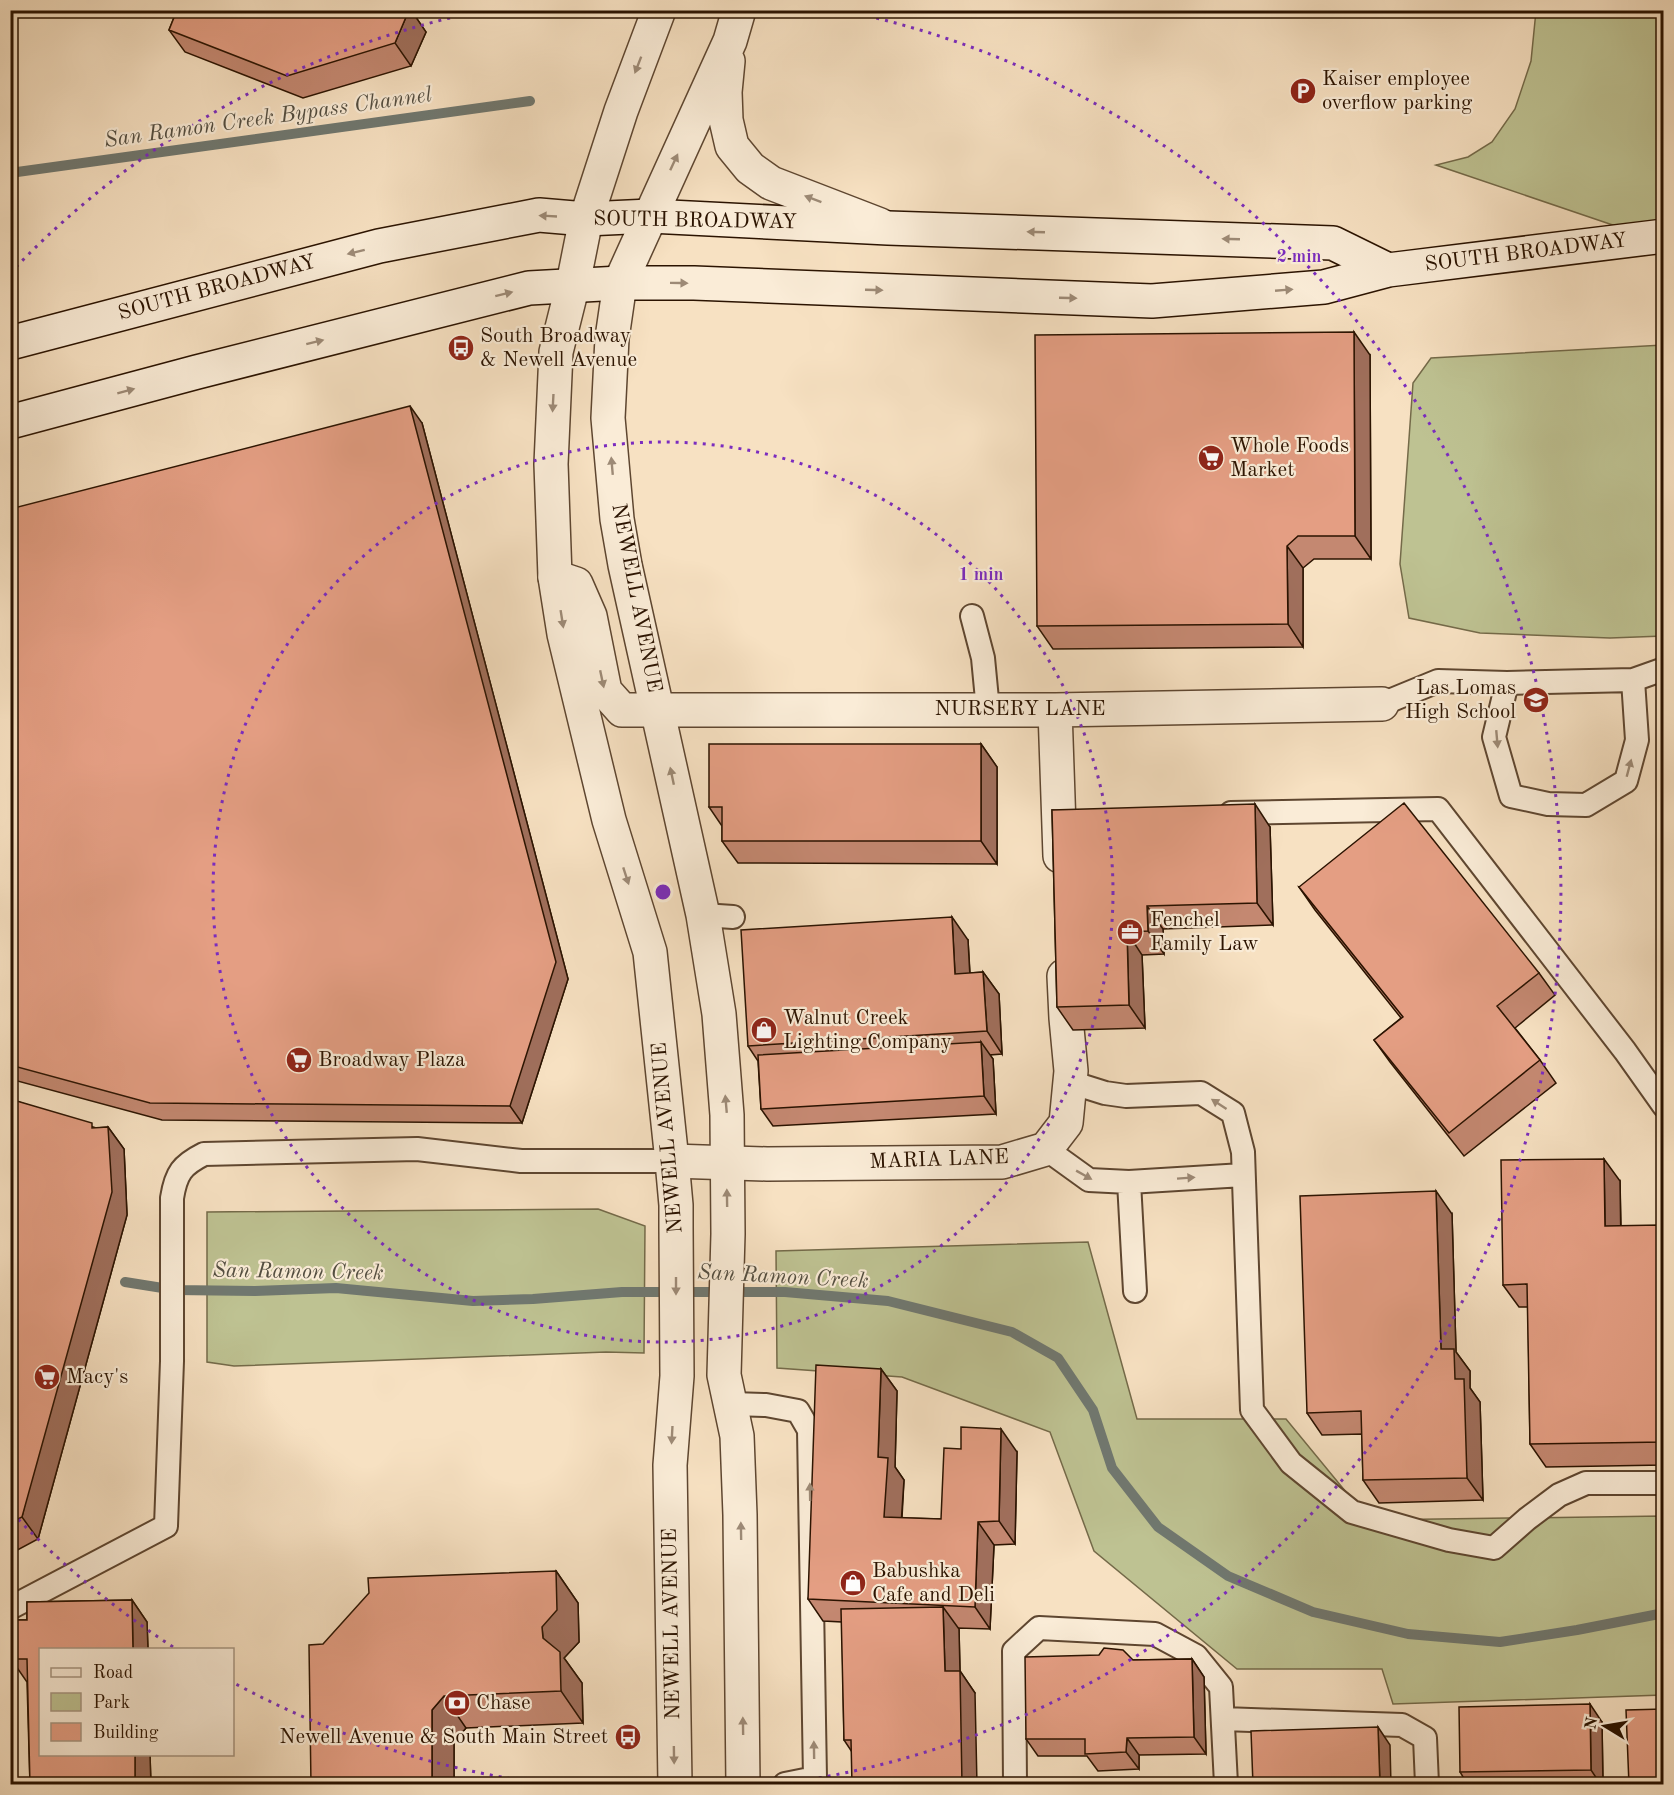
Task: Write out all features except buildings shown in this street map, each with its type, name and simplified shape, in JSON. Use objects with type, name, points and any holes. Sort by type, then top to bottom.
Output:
[{"type":"street","name":"NEWELL AVENUE","points":[[659,10],[621,111],[586,219],[556,352],[550,465],[555,577],[564,634],[609,820],[650,952],[672,1161],[676,1205],[676,1376],[670,1465],[675,1785]]},
{"type":"street","name":"NEWELL AVENUE","points":[[734,26],[620,283],[612,338],[608,418],[617,519],[625,565],[658,708],[718,916],[719,1014],[727,1116],[728,1390],[737,1436],[741,1515],[743,1785]]},
{"type":"street","points":[[734,26],[725,92],[726,120],[732,146],[750,168],[771,183],[888,228]]},
{"type":"street","name":"SOUTH BROADWAY","points":[[10,343],[379,246],[539,215],[586,219],[650,216],[888,228],[1333,243],[1388,270]]},
{"type":"street","name":"SOUTH BROADWAY","points":[[10,422],[529,288],[620,283],[741,285],[1152,301],[1324,287],[1388,270],[1664,236]]},
{"type":"street","name":"NEWELL AVENUE","points":[[555,577],[576,584],[581,595],[590,616],[605,691],[622,710],[658,708]]},
{"type":"street","name":"NURSERY LANE","points":[[658,708],[1055,710],[1382,704]]},
{"type":"street","points":[[1055,710],[1070,817],[1061,888]]},
{"type":"street","points":[[1046,1149],[1066,1124],[1071,1071],[1063,947]]},
{"type":"street","name":"MARIA LANE","points":[[672,1161],[727,1163],[1002,1162],[1046,1149]]},
{"type":"lane","points":[[972,616],[983,658],[988,710]]},
{"type":"lane","points":[[1382,704],[1438,681],[1508,683],[1633,680],[1664,669]]},
{"type":"lane","points":[[1508,683],[1494,736],[1511,796],[1548,804],[1586,805],[1626,781],[1637,740],[1633,680]]},
{"type":"lane","points":[[1213,814],[1438,809],[1625,1051],[1664,1106]]},
{"type":"lane","points":[[1070,1082],[1106,1093],[1126,1096],[1202,1093],[1233,1113],[1243,1152],[1252,1410],[1291,1463],[1352,1512],[1449,1540],[1494,1548],[1559,1495],[1586,1483],[1664,1483]]},
{"type":"lane","points":[[10,1608],[166,1526],[172,1361],[172,1198],[175,1180],[187,1162],[204,1154],[417,1149],[521,1161],[672,1161]]},
{"type":"lane","points":[[1046,1149],[1089,1180],[1129,1182],[1244,1174]]},
{"type":"lane","points":[[1129,1182],[1135,1291]]},
{"type":"lane","points":[[728,1390],[766,1405],[798,1411],[809,1430],[815,1778],[785,1785]]},
{"type":"lane","points":[[1015,1785],[1014,1651],[1039,1628],[1155,1634],[1196,1656],[1221,1687],[1226,1785]]},
{"type":"lane","points":[[1223,1719],[1402,1725],[1425,1738],[1427,1785]]},
{"type":"green space","points":[[1536,11],[1663,11],[1663,236],[1648,237],[1436,165],[1468,157],[1492,142],[1515,109],[1531,61]]},
{"type":"green space","points":[[1663,345],[1663,636],[1610,638],[1480,633],[1409,618],[1400,564],[1413,383],[1431,358]]},
{"type":"green space","points":[[598,1209],[645,1226],[644,1353],[606,1352],[234,1366],[207,1362],[207,1212]]},
{"type":"green space","points":[[1088,1242],[1137,1419],[1286,1419],[1369,1520],[1663,1516],[1663,1695],[1393,1704],[1382,1669],[1237,1669],[1094,1551],[1050,1432],[902,1377],[777,1368],[776,1251]]},
{"type":"waterway","name":"San Ramon Creek Bypass Channel","points":[[10,173],[530,101]]},
{"type":"waterway","name":"San Ramon Creek","points":[[125,1282],[175,1290],[255,1291],[336,1288],[473,1301],[622,1292],[785,1292],[888,1301],[1012,1332],[1058,1358],[1093,1410],[1112,1468],[1158,1527],[1228,1576],[1313,1612],[1408,1634],[1500,1642],[1664,1613]]},
{"type":"place","name":"Kaiser employee overflow parking","points":[[1303,91]]},
{"type":"place","name":"South Broadway & Newell Avenue","points":[[461,348]]},
{"type":"place","name":"Whole Foods Market","points":[[1211,458]]},
{"type":"place","name":"Las Lomas High School","points":[[1536,700]]},
{"type":"place","name":"Fenchel Family Law","points":[[1130,932]]},
{"type":"place","name":"Walnut Creek Lighting Company","points":[[764,1030]]},
{"type":"place","name":"Broadway Plaza","points":[[299,1060]]},
{"type":"place","name":"Macy's","points":[[47,1377]]},
{"type":"place","name":"Babushka Cafe and Deli","points":[[853,1583]]},
{"type":"place","name":"Chase","points":[[457,1703]]},
{"type":"place","name":"Newell Avenue & South Main Street","points":[[628,1737]]}]
